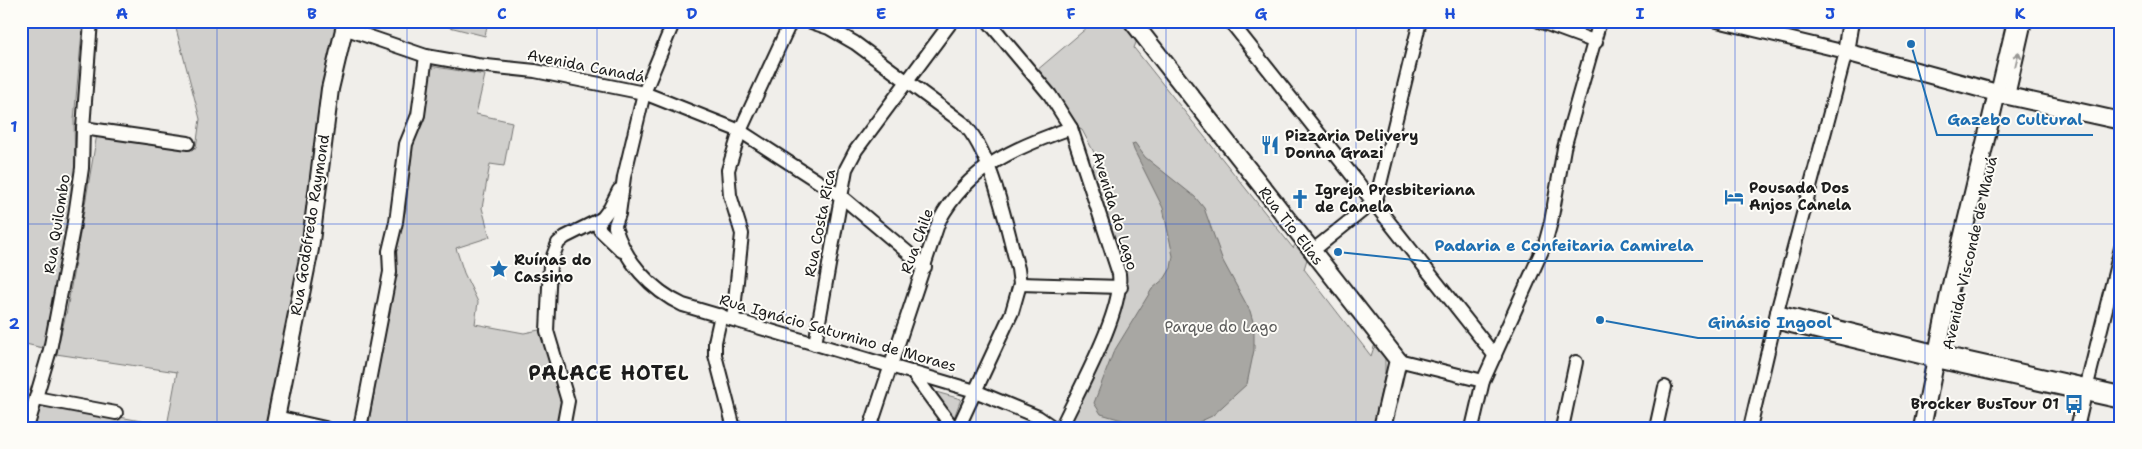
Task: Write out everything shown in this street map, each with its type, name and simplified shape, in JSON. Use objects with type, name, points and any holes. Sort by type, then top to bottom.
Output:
[{"type":"main road","name":"Rua Tio Elias","points":[[1132,21],[1311,252],[1398,360]]},
{"type":"main road","points":[[1851,21],[1846,52],[2003,95],[2121,121]]},
{"type":"main road","name":"Rua Godofredo Raymond","points":[[275,422],[310,249],[330,89],[345,25]]},
{"type":"main road","name":"Avenida Visconde de Mauá","points":[[1931,428],[1941,357],[1954,290],[2003,95]]},
{"type":"main road","name":"Avenida Visconde de Mauá","points":[[1922,428],[1941,357]]},
{"type":"main road","points":[[1382,428],[1398,360]]},
{"type":"street","name":"Rua Quilombo","points":[[27,428],[50,350],[65,277],[82,168],[83,128],[92,21]]},
{"type":"street","points":[[563,428],[568,401],[547,331],[548,280],[554,252],[558,243],[572,233],[607,226],[624,177],[644,93],[674,21]]},
{"type":"street","points":[[734,428],[715,355],[715,342],[727,317],[742,234],[730,195],[728,170],[740,131],[791,21]]},
{"type":"street","points":[[808,21],[842,34],[963,122],[979,144],[988,165],[1018,269],[1020,284],[1012,312],[958,428]]},
{"type":"street","name":"Rua Costa Rica","points":[[814,344],[846,169],[856,150],[952,21]]},
{"type":"street","name":"Avenida do Lago","points":[[988,21],[1050,95],[1071,128],[1119,274],[1121,287],[1114,312],[1056,428]]},
{"type":"street","points":[[1230,21],[1372,203],[1495,356]]},
{"type":"street","points":[[1311,252],[1372,203],[1382,180],[1420,21]]},
{"type":"street","points":[[1539,21],[1596,42]]},
{"type":"street","points":[[1472,428],[1483,381],[1545,244],[1551,222],[1564,148],[1596,42],[1600,21]]},
{"type":"street","points":[[1717,21],[1846,52],[1776,317],[1750,428]]},
{"type":"street","name":"Avenida Visconde de Mauá","points":[[2003,95],[2014,21]]},
{"type":"street","name":"Avenida Visconde de Mauá","points":[[2003,95],[2025,21]]},
{"type":"street","name":"Avenida Canadá","points":[[345,25],[426,56],[476,65],[534,72],[644,93],[740,131],[842,197],[925,267]]},
{"type":"street","points":[[360,428],[390,272],[389,251],[396,222],[406,144],[418,115],[426,56]]},
{"type":"street","points":[[83,128],[188,143]]},
{"type":"street","name":"Rua Chile","points":[[870,428],[892,367],[939,221],[945,209],[968,182],[988,165],[1016,148],[1071,128]]},
{"type":"street","name":"Rua Ignácio Saturnino de Moraes","points":[[607,226],[626,254],[659,292],[683,305],[976,391],[1038,417],[1056,428]]},
{"type":"street","points":[[2077,428],[2121,248]]},
{"type":"street","points":[[1020,284],[1121,287]]},
{"type":"street","points":[[1776,317],[1941,357],[2086,389],[2121,393]]},
{"type":"street","points":[[1398,360],[1483,381]]},
{"type":"street","points":[[1562,428],[1576,362]]},
{"type":"street","points":[[912,372],[953,428]]},
{"type":"street","points":[[1656,428],[1665,387]]},
{"type":"street","points":[[2086,389],[2121,402]]},
{"type":"street","points":[[36,398],[116,413]]},
{"type":"street","points":[[275,422],[325,428]]},
{"type":"green space","points":[[21,21],[83,21],[74,120],[75,171],[59,273],[43,348],[21,343]]},
{"type":"green space","points":[[174,21],[338,21],[323,84],[296,284],[267,428],[33,428],[41,402],[167,426],[177,372],[56,354],[67,310],[97,134],[196,148],[200,119]]},
{"type":"green space","points":[[426,21],[488,21],[485,36]]},
{"type":"green space","name":"Parque do Lago","points":[[1095,21],[1121,21],[1137,40],[1134,48],[1293,248],[1297,242],[1308,256],[1304,269],[1371,356],[1375,344],[1385,358],[1385,373],[1373,428],[1076,428],[1072,415],[1124,299],[1126,280],[1091,170],[1097,158],[1082,130],[1075,127],[1036,71]]},
{"type":"green space","points":[[430,66],[485,75],[476,114],[512,122],[504,166],[490,164],[482,208],[490,237],[456,248],[464,273],[478,302],[475,324],[524,333],[539,330],[562,393],[563,402],[558,428],[368,428],[395,272],[394,250],[406,209],[411,148],[425,117]]},
{"type":"green space","points":[[925,389],[961,399],[952,423]]},
{"type":"shaded area","name":"Parque do Lago","points":[[1135,143],[1145,157],[1195,197],[1204,208],[1223,261],[1250,311],[1254,325],[1254,350],[1247,384],[1212,416],[1186,428],[1143,426],[1101,414],[1094,403],[1113,353],[1152,289],[1165,278],[1171,268],[1173,256],[1163,208],[1134,150],[1132,144]]},
{"type":"place","name":"Gazebo Cultural","points":[[1911,44]]},
{"type":"place","name":"Pizzaria Delivery Donna Grazi","points":[[1270,145]]},
{"type":"place","name":"Pousada Dos Anjos Canela","points":[[1734,197]]},
{"type":"place","name":"Igreja Presbiteriana de Canela","points":[[1300,199]]},
{"type":"place","name":"Padaria e Confeitaria Camirela","points":[[1338,252]]},
{"type":"place","name":"Ruínas do Cassino","points":[[499,269]]},
{"type":"place","name":"Ginásio Ingool","points":[[1600,320]]},
{"type":"place","name":"Brocker BusTour 01","points":[[2074,404]]},
{"type":"district","name":"PALACE HOTEL","points":[[609,373]]}]
